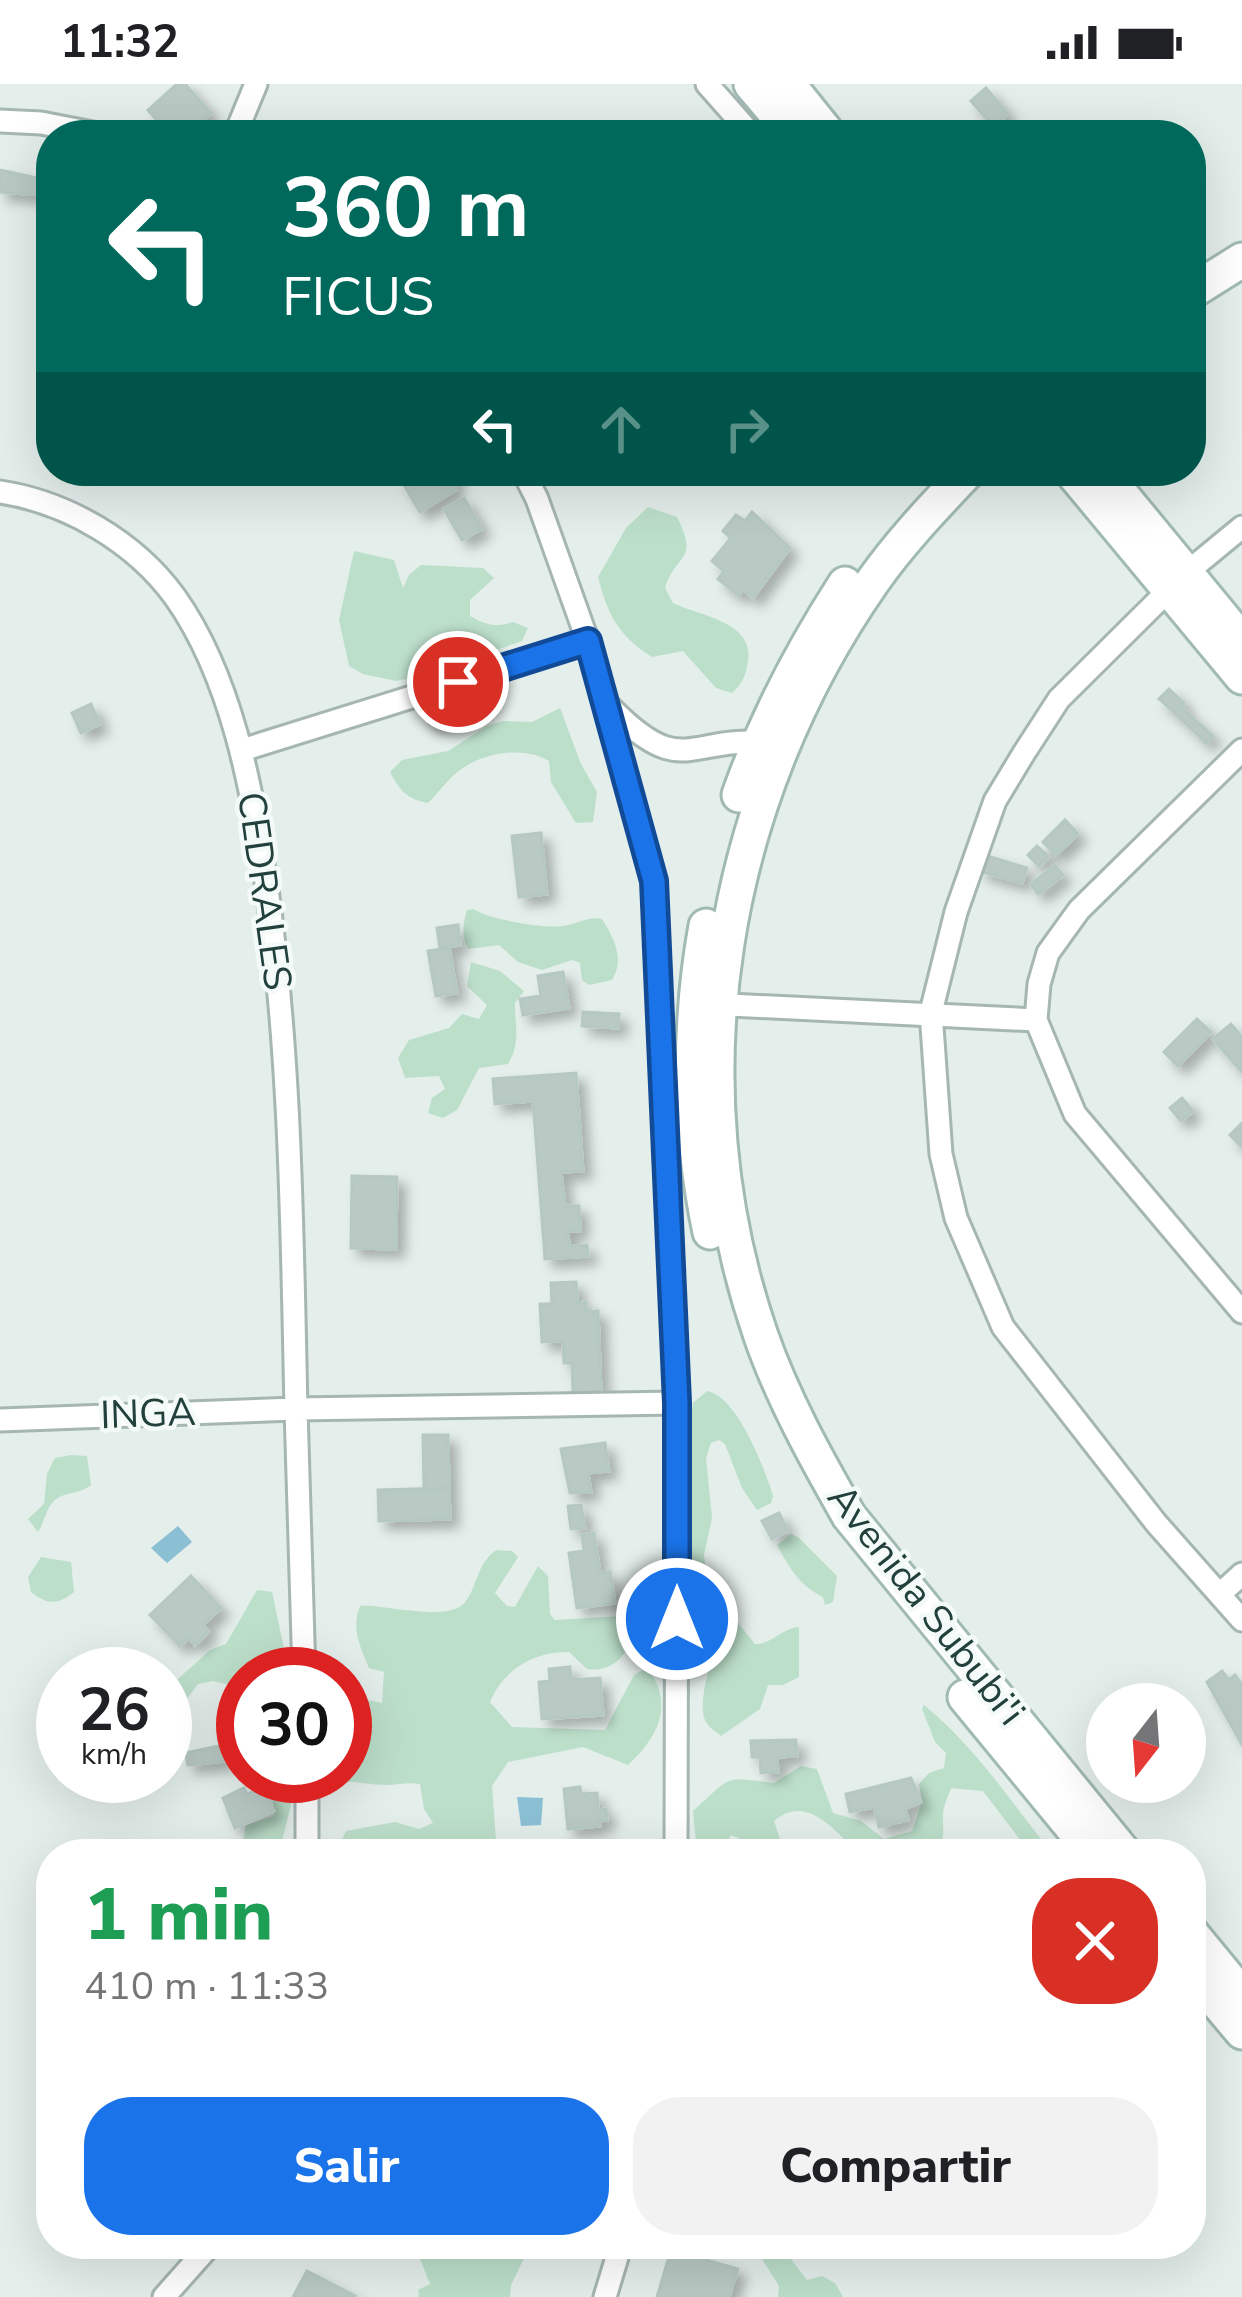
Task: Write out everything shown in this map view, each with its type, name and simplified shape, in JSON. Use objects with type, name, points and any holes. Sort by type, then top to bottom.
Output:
[{"type":"street","points":[[241,120],[256,84]]},
{"type":"street","points":[[751,84],[781,120]]},
{"type":"street","points":[[788,84],[818,120]]},
{"type":"street","points":[[714,86],[740,120]]},
{"type":"street","points":[[0,122],[36,123]]},
{"type":"street","points":[[1206,283],[1242,260]]},
{"type":"street","points":[[1206,309],[1242,287]]},
{"type":"street","points":[[530,486],[588,641],[654,881],[677,1403],[676,1839]]},
{"type":"street","name":"Avenida Sububi'i","points":[[924,486],[855,569],[796,661],[770,743],[706,1005],[699,1167],[727,1302],[765,1406],[829,1527],[1082,1839]]},
{"type":"street","name":"Avenida Sububi'i","points":[[770,743],[873,582],[954,486]]},
{"type":"street","points":[[1085,486],[1177,582],[1242,641]]},
{"type":"street","points":[[1112,486],[1242,677]]},
{"type":"street","name":"CEDRALES","points":[[0,492],[35,497],[82,518],[139,559],[175,598],[209,663],[242,750],[276,949],[289,1098],[303,1647]]},
{"type":"street","points":[[1242,527],[1177,582],[1059,699],[995,801],[956,912],[931,1012],[941,1154],[956,1218],[1003,1328],[1156,1523],[1242,1620]]},
{"type":"street","points":[[242,750],[588,641]]},
{"type":"street","points":[[606,704],[654,746],[680,752],[770,743]]},
{"type":"street","points":[[1242,750],[1079,910],[1048,953],[1036,1020],[1075,1114],[1242,1312]]},
{"type":"street","points":[[659,988],[706,1005],[1036,1020]]},
{"type":"street","points":[[662,1037],[706,1005]]},
{"type":"street","name":"Avenida Sububi'i","points":[[706,1005],[730,1222],[755,1318],[818,1462],[868,1543],[1113,1839]]},
{"type":"street","points":[[296,1409],[677,1403]]},
{"type":"street","name":"INGA","points":[[0,1420],[296,1409]]},
{"type":"street","points":[[1220,1594],[1242,1574]]},
{"type":"street","points":[[307,1803],[308,1839]]},
{"type":"street","points":[[1206,1951],[1242,1995]]},
{"type":"street","points":[[1206,1989],[1242,2032]]},
{"type":"street","points":[[164,2297],[198,2259]]},
{"type":"street","points":[[605,2297],[616,2259]]},
{"type":"green space","points":[[648,507],[677,517],[686,542],[665,588],[673,603],[734,629],[748,647],[745,674],[732,693],[716,688],[683,651],[652,657],[623,633],[606,603],[598,577],[626,528]]},
{"type":"green space","points":[[354,551],[394,560],[403,588],[421,565],[483,568],[494,578],[470,600],[470,616],[491,625],[513,622],[528,628],[522,641],[473,658],[438,662],[411,678],[396,681],[363,674],[349,666],[339,620]]},
{"type":"green space","points":[[560,708],[597,792],[593,822],[576,823],[551,782],[549,761],[540,756],[506,753],[472,762],[428,803],[405,793],[390,772],[402,760],[448,751],[487,726],[502,721],[532,722]]},
{"type":"green space","points":[[467,910],[503,920],[544,926],[602,919],[616,949],[616,972],[612,980],[589,985],[582,980],[580,963],[572,960],[542,970],[518,962],[499,945],[468,949],[464,925]]},
{"type":"green space","points":[[471,962],[500,971],[524,991],[515,1003],[516,1041],[508,1064],[479,1068],[457,1110],[443,1118],[428,1113],[432,1098],[445,1089],[439,1076],[405,1078],[398,1058],[409,1040],[449,1028],[462,1014],[479,1019],[487,1005],[467,986]]},
{"type":"green space","points":[[707,1391],[739,1419],[773,1496],[771,1503],[757,1510],[742,1488],[725,1444],[711,1443],[706,1458],[712,1518],[704,1555],[711,1589],[755,1644],[799,1627],[799,1677],[783,1685],[768,1685],[760,1709],[721,1736],[706,1722],[703,1703],[721,1630],[707,1602],[687,1583],[692,1503],[687,1448],[693,1403]]},
{"type":"green space","points":[[87,1456],[91,1485],[53,1502],[38,1532],[28,1519],[44,1504],[47,1474],[55,1458]]},
{"type":"green space","points":[[791,1534],[837,1576],[833,1602],[825,1605],[823,1597],[801,1582],[786,1562],[777,1545]]},
{"type":"green space","points":[[496,1550],[512,1551],[518,1557],[495,1593],[507,1606],[515,1607],[538,1566],[548,1576],[550,1614],[555,1620],[622,1616],[633,1635],[611,1666],[587,1669],[569,1652],[532,1659],[511,1672],[490,1702],[512,1727],[605,1730],[634,1675],[647,1668],[660,1695],[654,1732],[628,1765],[583,1747],[508,1762],[492,1786],[496,1839],[342,1839],[346,1831],[395,1822],[419,1829],[433,1823],[424,1809],[420,1784],[372,1784],[372,1701],[382,1703],[384,1672],[372,1669],[372,1647],[362,1647],[356,1622],[360,1606],[432,1612],[458,1608],[485,1561]]},
{"type":"green space","points":[[41,1557],[71,1562],[74,1592],[53,1602],[31,1592],[28,1577]]},
{"type":"green space","points":[[257,1590],[272,1592],[284,1647],[218,1647],[226,1644]]},
{"type":"green space","points":[[216,1648],[216,1682],[198,1684],[192,1692],[192,1666]]},
{"type":"green space","points":[[924,1705],[958,1737],[1041,1839],[1020,1839],[983,1791],[951,1788],[943,1810],[942,1839],[884,1839],[912,1831],[922,1801],[919,1784],[929,1773],[944,1768],[946,1753],[935,1742]]},
{"type":"green space","points":[[801,1766],[817,1769],[833,1813],[861,1821],[884,1839],[843,1839],[820,1818],[798,1811],[774,1821],[780,1839],[731,1835],[729,1839],[696,1839],[693,1811],[729,1781],[774,1783]]},
{"type":"green space","points":[[273,1803],[291,1803],[283,1839],[243,1839],[246,1825],[274,1816]]},
{"type":"green space","points":[[420,2259],[524,2259],[510,2297],[419,2297],[418,2290],[430,2284]]},
{"type":"green space","points":[[762,2259],[791,2259],[807,2280],[822,2276],[835,2283],[843,2297],[778,2297],[779,2286]]},
{"type":"water","points":[[178,1526],[192,1542],[167,1563],[151,1548]]},
{"type":"water","points":[[517,1797],[543,1798],[541,1825],[521,1826]]},
{"type":"building","points":[[177,84],[185,84],[211,113],[203,120],[157,120],[148,110]]},
{"type":"building","points":[[986,88],[1008,114],[1002,120],[988,120],[971,101]]},
{"type":"building","points":[[0,170],[36,178],[36,195],[0,192]]},
{"type":"building","points":[[405,486],[453,486],[456,490],[420,512]]},
{"type":"building","points":[[464,498],[482,529],[462,540],[444,509]]},
{"type":"building","points":[[752,512],[790,548],[753,598],[743,589],[738,595],[718,579],[724,571],[712,561],[731,538],[723,531],[736,515],[745,521]]},
{"type":"building","points":[[1169,689],[1184,703],[1175,713],[1159,699]]},
{"type":"building","points":[[448,702],[453,716],[430,724],[425,710]]},
{"type":"building","points":[[91,704],[100,724],[81,733],[72,713]]},
{"type":"building","points":[[1181,707],[1213,736],[1206,743],[1175,713]]},
{"type":"building","points":[[1065,820],[1078,834],[1056,855],[1043,842]]},
{"type":"building","points":[[541,833],[547,894],[519,897],[512,836]]},
{"type":"building","points":[[1037,846],[1049,857],[1039,866],[1028,855]]},
{"type":"building","points":[[984,855],[1027,868],[1022,883],[979,871]]},
{"type":"building","points":[[1055,865],[1063,875],[1038,894],[1031,884]]},
{"type":"building","points":[[458,925],[460,945],[440,948],[437,928]]},
{"type":"building","points":[[449,948],[457,993],[436,996],[428,951]]},
{"type":"building","points":[[563,972],[569,1008],[523,1015],[520,999],[541,996],[538,976]]},
{"type":"building","points":[[583,1012],[619,1014],[618,1028],[582,1026]]},
{"type":"building","points":[[1197,1019],[1211,1032],[1178,1066],[1164,1052]]},
{"type":"building","points":[[1231,1024],[1242,1037],[1242,1072],[1213,1039]]},
{"type":"building","points":[[576,1073],[583,1171],[561,1172],[565,1206],[579,1206],[580,1231],[568,1231],[569,1246],[587,1245],[588,1256],[545,1259],[533,1101],[495,1104],[493,1079]]},
{"type":"building","points":[[1182,1098],[1193,1111],[1181,1121],[1170,1108]]},
{"type":"building","points":[[1242,1123],[1242,1147],[1230,1135]]},
{"type":"building","points":[[352,1176],[397,1177],[396,1249],[351,1248]]},
{"type":"building","points":[[576,1282],[577,1303],[586,1302],[586,1312],[598,1311],[601,1392],[573,1393],[572,1363],[564,1363],[563,1341],[542,1342],[540,1304],[552,1304],[551,1283]]},
{"type":"building","points":[[423,1435],[448,1435],[449,1488],[424,1489]]},
{"type":"building","points":[[605,1443],[609,1471],[588,1473],[591,1492],[570,1493],[561,1449]]},
{"type":"building","points":[[449,1488],[450,1519],[379,1521],[378,1490]]},
{"type":"building","points":[[581,1505],[585,1528],[571,1529],[568,1506]]},
{"type":"building","points":[[779,1513],[788,1531],[772,1539],[762,1521]]},
{"type":"building","points":[[594,1533],[600,1573],[610,1572],[615,1603],[577,1608],[569,1553],[584,1551],[582,1535]]},
{"type":"building","points":[[191,1576],[221,1608],[203,1625],[209,1632],[195,1645],[189,1638],[180,1646],[150,1615]]},
{"type":"building","points":[[570,1667],[571,1680],[600,1678],[603,1715],[542,1719],[539,1682],[550,1681],[549,1669]]},
{"type":"building","points":[[1222,1671],[1229,1680],[1235,1675],[1242,1685],[1241,1743],[1207,1682]]},
{"type":"building","points":[[796,1740],[797,1756],[777,1757],[778,1772],[761,1773],[760,1757],[752,1757],[751,1741]]},
{"type":"building","points":[[216,1747],[216,1762],[192,1765],[192,1752]]},
{"type":"building","points":[[911,1778],[921,1802],[905,1809],[908,1820],[879,1827],[874,1807],[850,1812],[846,1794]]},
{"type":"building","points":[[580,1787],[581,1794],[597,1793],[598,1810],[606,1809],[607,1820],[599,1821],[600,1826],[568,1829],[564,1789]]},
{"type":"building","points":[[225,1803],[270,1803],[274,1811],[235,1828]]},
{"type":"building","points":[[668,2259],[703,2259],[738,2269],[729,2297],[657,2297]]},
{"type":"building","points":[[307,2271],[355,2296],[293,2297]]},
{"type":"route","points":[[458,682],[588,641],[654,881],[677,1403],[677,1619]]}]
